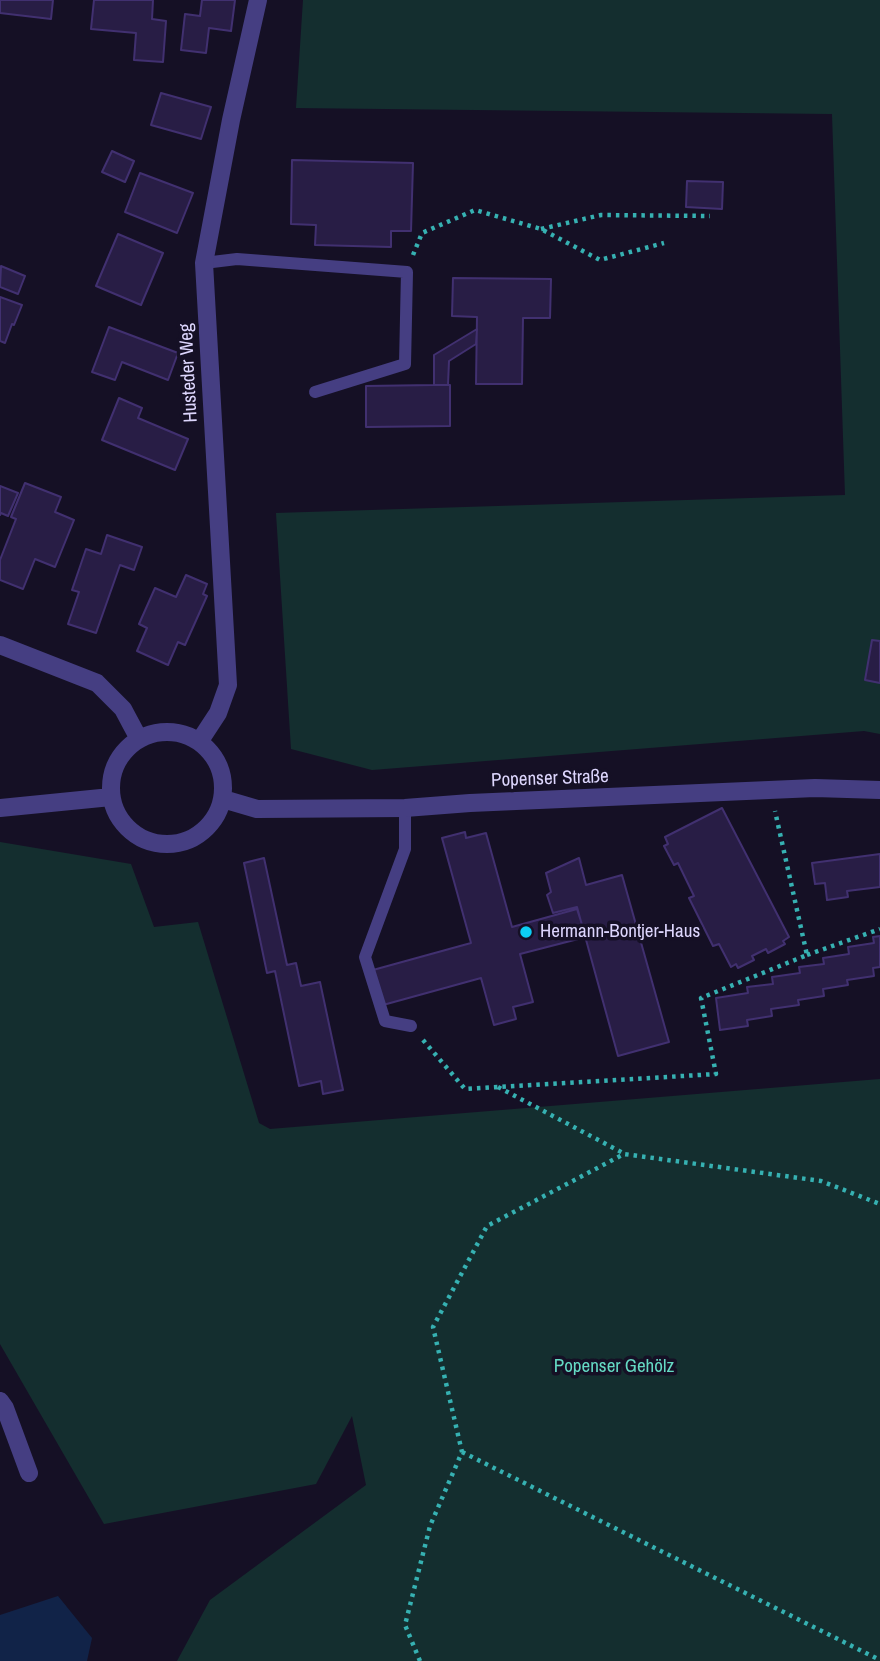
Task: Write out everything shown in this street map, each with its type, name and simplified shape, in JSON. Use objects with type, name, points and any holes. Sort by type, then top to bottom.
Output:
[{"type":"street","name":"Husteder Weg","points":[[199,741],[218,713],[228,685],[204,263],[231,120],[258,0]]},
{"type":"street","points":[[0,645],[97,683],[122,709],[139,739]]},
{"type":"street","points":[[153,733],[184,734],[199,741],[211,752],[223,783],[223,799],[215,817],[202,832],[186,841],[166,845],[147,841],[130,831],[118,816],[111,797],[111,780],[116,764],[125,750],[139,739],[153,733]]},
{"type":"street","name":"Popenser Straße","points":[[223,799],[257,809],[405,808],[814,788],[880,790]]},
{"type":"street","points":[[0,808],[111,797]]},
{"type":"street","points":[[0,1401],[29,1473]]},
{"type":"lane","points":[[204,263],[237,259],[407,272],[405,364],[314,392]]},
{"type":"lane","points":[[405,808],[405,849],[365,957],[385,1021],[411,1026]]},
{"type":"path","points":[[407,272],[422,233],[475,210],[541,229],[600,260],[664,243]]},
{"type":"path","points":[[541,229],[601,215],[710,216]]},
{"type":"path","points":[[771,790],[807,955]]},
{"type":"path","points":[[411,1026],[465,1089],[716,1074],[701,998],[880,929]]},
{"type":"path","points":[[497,1086],[624,1154],[821,1181],[880,1204]]},
{"type":"path","points":[[420,1661],[405,1625],[430,1526],[462,1452],[433,1327],[487,1226],[624,1154]]},
{"type":"path","points":[[462,1452],[880,1660]]},
{"type":"green space","points":[[303,0],[880,0],[880,734],[864,731],[372,770],[291,749],[276,513],[845,495],[832,114],[296,108]]},
{"type":"green space","name":"Popenser Gehölz","points":[[0,842],[131,864],[154,927],[198,922],[259,1123],[270,1129],[880,1079],[880,1661],[177,1661],[210,1600],[366,1485],[352,1416],[316,1484],[104,1524],[0,1344]]},
{"type":"water","points":[[58,1596],[92,1638],[87,1661],[0,1661],[0,1615]]},
{"type":"building","points":[[0,0],[53,0],[51,19],[0,13]]},
{"type":"building","points":[[94,0],[153,0],[152,19],[166,21],[163,62],[134,60],[136,33],[91,29]]},
{"type":"building","points":[[202,0],[235,0],[231,31],[209,28],[206,53],[181,50],[185,14],[200,16]]},
{"type":"building","points":[[161,93],[211,107],[201,139],[151,125]]},
{"type":"building","points":[[112,151],[134,161],[125,182],[102,172]]},
{"type":"building","points":[[292,160],[413,163],[411,231],[391,231],[391,247],[315,245],[316,225],[291,224]]},
{"type":"building","points":[[140,173],[193,193],[177,233],[125,212]]},
{"type":"building","points":[[687,181],[723,182],[722,209],[686,207]]},
{"type":"building","points":[[118,234],[163,253],[141,305],[96,286]]},
{"type":"building","points":[[1,266],[25,276],[18,294],[0,287]]},
{"type":"building","points":[[453,278],[551,279],[550,318],[523,318],[522,384],[476,384],[477,317],[452,316]]},
{"type":"building","points":[[0,297],[22,305],[5,343],[0,341]]},
{"type":"building","points":[[109,327],[178,353],[168,380],[122,362],[115,380],[92,372]]},
{"type":"building","points":[[477,329],[476,344],[449,361],[448,385],[434,385],[434,355]]},
{"type":"building","points":[[450,385],[450,426],[366,427],[366,386]]},
{"type":"building","points":[[119,398],[142,408],[138,418],[188,439],[175,470],[102,440]]},
{"type":"building","points":[[25,483],[61,497],[55,512],[74,520],[55,567],[35,559],[23,589],[0,580],[0,560],[16,519],[11,517]]},
{"type":"building","points":[[0,486],[18,493],[8,516],[1,513],[0,515]]},
{"type":"building","points":[[107,535],[142,547],[134,570],[120,565],[96,633],[68,624],[79,592],[72,590],[86,549],[101,554]]},
{"type":"building","points":[[186,575],[207,584],[203,594],[207,596],[185,645],[178,642],[168,665],[137,651],[147,628],[139,624],[155,588],[176,597]]},
{"type":"building","points":[[872,640],[880,641],[880,683],[865,680]]},
{"type":"building","points":[[722,808],[789,937],[783,941],[785,944],[768,953],[766,949],[752,956],[754,960],[738,968],[736,964],[731,967],[719,944],[713,946],[689,898],[694,896],[678,863],[674,865],[664,846],[668,844],[665,837]]},
{"type":"building","name":"Hermann-Bontjer-Haus","points":[[465,832],[466,838],[486,833],[512,927],[577,909],[586,937],[520,954],[533,1002],[513,1007],[516,1019],[494,1025],[481,978],[383,1005],[373,970],[471,943],[442,838]]},
{"type":"building","points":[[880,854],[880,887],[847,891],[848,897],[827,900],[825,883],[815,884],[812,863]]},
{"type":"building","points":[[264,858],[287,965],[296,963],[301,986],[320,982],[343,1090],[323,1094],[321,1081],[299,1086],[275,971],[267,973],[244,863]]},
{"type":"building","points":[[579,858],[586,885],[622,875],[669,1042],[618,1056],[577,907],[553,913],[547,895],[551,892],[546,873]]},
{"type":"building","points":[[880,936],[880,967],[873,968],[874,976],[847,980],[848,985],[823,989],[824,996],[798,1000],[799,1005],[771,1009],[772,1016],[747,1020],[748,1026],[720,1030],[716,998],[748,993],[747,987],[773,984],[772,977],[800,973],[799,967],[824,964],[823,958],[849,954],[848,947],[874,943],[873,937]]},
{"type":"place","name":"Hermann-Bontjer-Haus","points":[[526,932]]}]
